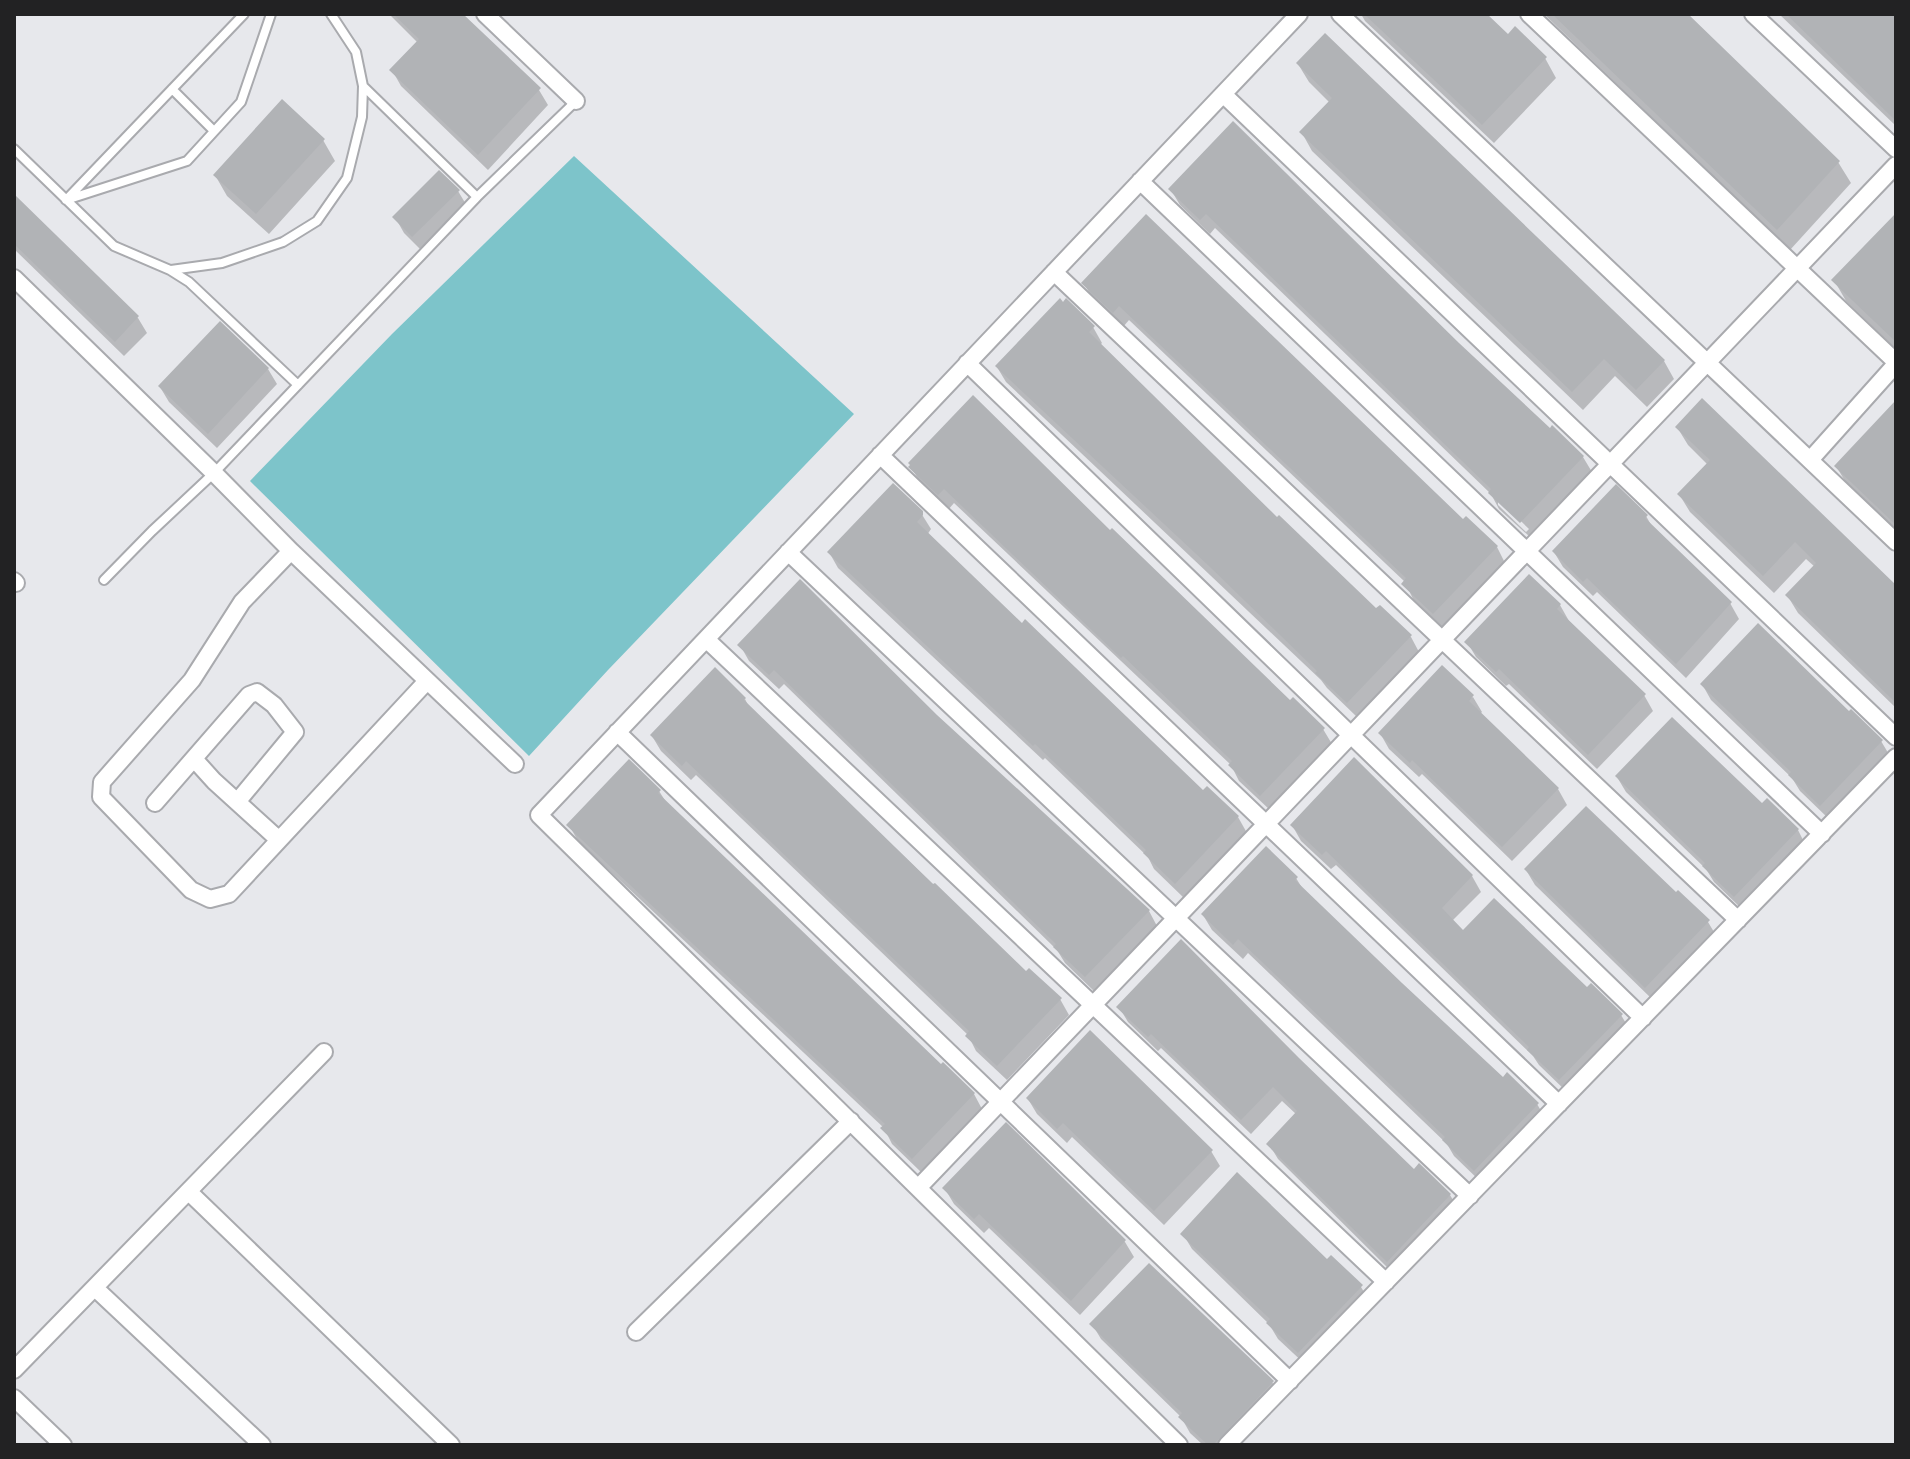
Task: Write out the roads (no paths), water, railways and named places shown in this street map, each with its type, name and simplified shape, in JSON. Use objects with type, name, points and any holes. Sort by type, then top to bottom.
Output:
[{"type":"street","points":[[485,14],[576,101]]},
{"type":"street","points":[[1179,1445],[539,815],[1299,14]]},
{"type":"street","points":[[1340,14],[1896,542]]},
{"type":"street","points":[[1529,14],[1896,363],[1810,460]]},
{"type":"street","points":[[1753,14],[1896,149]]},
{"type":"street","points":[[1223,94],[1896,737]]},
{"type":"street","points":[[918,1188],[1896,165]]},
{"type":"street","points":[[1140,181],[1822,834]]},
{"type":"street","points":[[1054,272],[1738,920]]},
{"type":"street","points":[[14,278],[291,551],[515,764]]},
{"type":"street","points":[[967,363],[1643,1018]]},
{"type":"street","points":[[880,455],[1559,1104]]},
{"type":"street","points":[[291,551],[242,602],[192,680],[152,729],[102,782],[101,797],[191,890],[210,899],[229,894],[427,681]]},
{"type":"street","points":[[788,552],[1470,1196]]},
{"type":"street","points":[[706,639],[1386,1282]]},
{"type":"street","points":[[155,803],[249,695],[257,692],[274,705],[295,732],[237,802]]},
{"type":"street","points":[[617,732],[1290,1381]]},
{"type":"street","points":[[1227,1445],[1896,757]]},
{"type":"street","points":[[195,760],[279,840]]},
{"type":"street","points":[[14,1370],[324,1052]]},
{"type":"street","points":[[636,1332],[851,1121]]},
{"type":"street","points":[[189,1192],[451,1445]]},
{"type":"street","points":[[95,1288],[262,1445]]},
{"type":"street","points":[[14,1398],[63,1445]]},
{"type":"lane","points":[[66,200],[244,14]]},
{"type":"lane","points":[[66,200],[187,161],[241,102],[271,14]]},
{"type":"lane","points":[[170,270],[222,263],[283,242],[317,221],[347,178],[362,117],[363,86],[356,52],[331,14]]},
{"type":"lane","points":[[363,86],[477,197]]},
{"type":"lane","points":[[172,89],[214,131]]},
{"type":"lane","points":[[104,580],[214,473],[477,197],[576,101]]},
{"type":"lane","points":[[14,149],[114,246],[170,270],[189,282],[298,385]]},
{"type":"water","points":[[574,156],[854,414],[529,756],[250,481],[392,334]]}]
